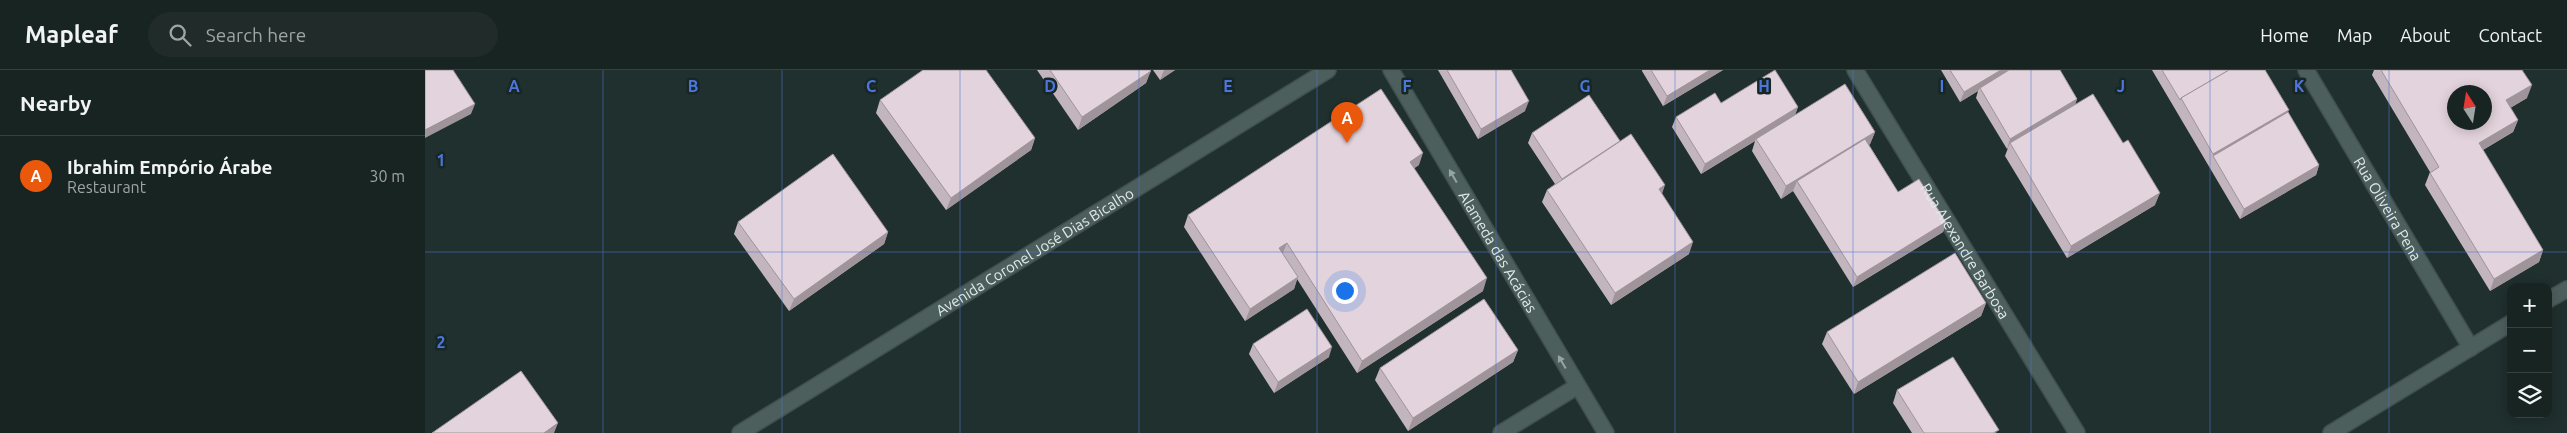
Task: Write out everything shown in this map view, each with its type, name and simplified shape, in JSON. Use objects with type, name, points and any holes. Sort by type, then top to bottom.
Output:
[{"type":"street","name":"Avenida Coronel José Dias Bicalho","points":[[740,433],[1328,70]]},
{"type":"street","name":"Alameda das Acácias","points":[[1391,70],[1576,387],[1606,433]]},
{"type":"street","name":"Rua Alexandre Barbosa","points":[[1855,70],[2077,433]]},
{"type":"street","name":"Rua Oliveira Pena","points":[[2307,70],[2471,348]]},
{"type":"street","points":[[2552,298],[2567,289]]},
{"type":"street","points":[[2331,433],[2507,326]]},
{"type":"street","points":[[1501,433],[1576,387]]},
{"type":"building","points":[[425,70],[453,70],[475,104],[425,130]]},
{"type":"building","points":[[923,70],[986,70],[1035,138],[951,198],[880,100]]},
{"type":"building","points":[[1050,70],[1150,70],[1151,71],[1082,117]]},
{"type":"building","points":[[1447,70],[1511,70],[1529,101],[1481,129]]},
{"type":"building","points":[[1651,70],[1710,70],[1667,96]]},
{"type":"building","points":[[1775,70],[1798,107],[1705,164],[1676,117],[1715,93],[1721,103]]},
{"type":"building","points":[[1950,70],[2001,70],[1964,92]]},
{"type":"building","points":[[2009,70],[2060,70],[2077,99],[2010,139],[1980,88]]},
{"type":"building","points":[[2162,70],[2229,70],[2180,100]]},
{"type":"building","points":[[2229,70],[2265,70],[2289,110],[2213,154],[2181,98]]},
{"type":"building","points":[[2381,70],[2522,70],[2532,85],[2506,100],[2518,120],[2479,143],[2543,250],[2494,279],[2430,173],[2439,167]]},
{"type":"building","points":[[1845,84],[1875,132],[1786,186],[1756,139]]},
{"type":"building","points":[[1381,89],[1423,153],[1410,162],[1487,278],[1362,361],[1287,243],[1279,248],[1298,277],[1250,309],[1188,215]]},
{"type":"building","points":[[2093,94],[2123,143],[2128,140],[2160,193],[2071,246],[2010,143]]},
{"type":"building","points":[[1589,95],[1620,141],[1562,179],[1532,133]]},
{"type":"building","points":[[2288,112],[2319,165],[2244,209],[2213,156]]},
{"type":"building","points":[[1631,134],[1665,185],[1659,189],[1693,242],[1615,293],[1547,190]]},
{"type":"building","points":[[1865,139],[1898,192],[1919,179],[1946,222],[1857,277],[1797,181]]},
{"type":"building","points":[[833,154],[888,232],[794,299],[738,222]]},
{"type":"building","points":[[1955,253],[1986,303],[1858,382],[1827,332]]},
{"type":"building","points":[[1484,299],[1518,350],[1413,418],[1380,368]]},
{"type":"building","points":[[1307,309],[1332,347],[1278,382],[1253,344]]},
{"type":"building","points":[[1953,357],[1999,430],[1993,433],[1924,433],[1897,390]]},
{"type":"building","points":[[521,371],[558,423],[544,433],[432,433]]},
{"type":"place","name":"Ibrahim Empório Árabe","points":[[1347,143]]}]
